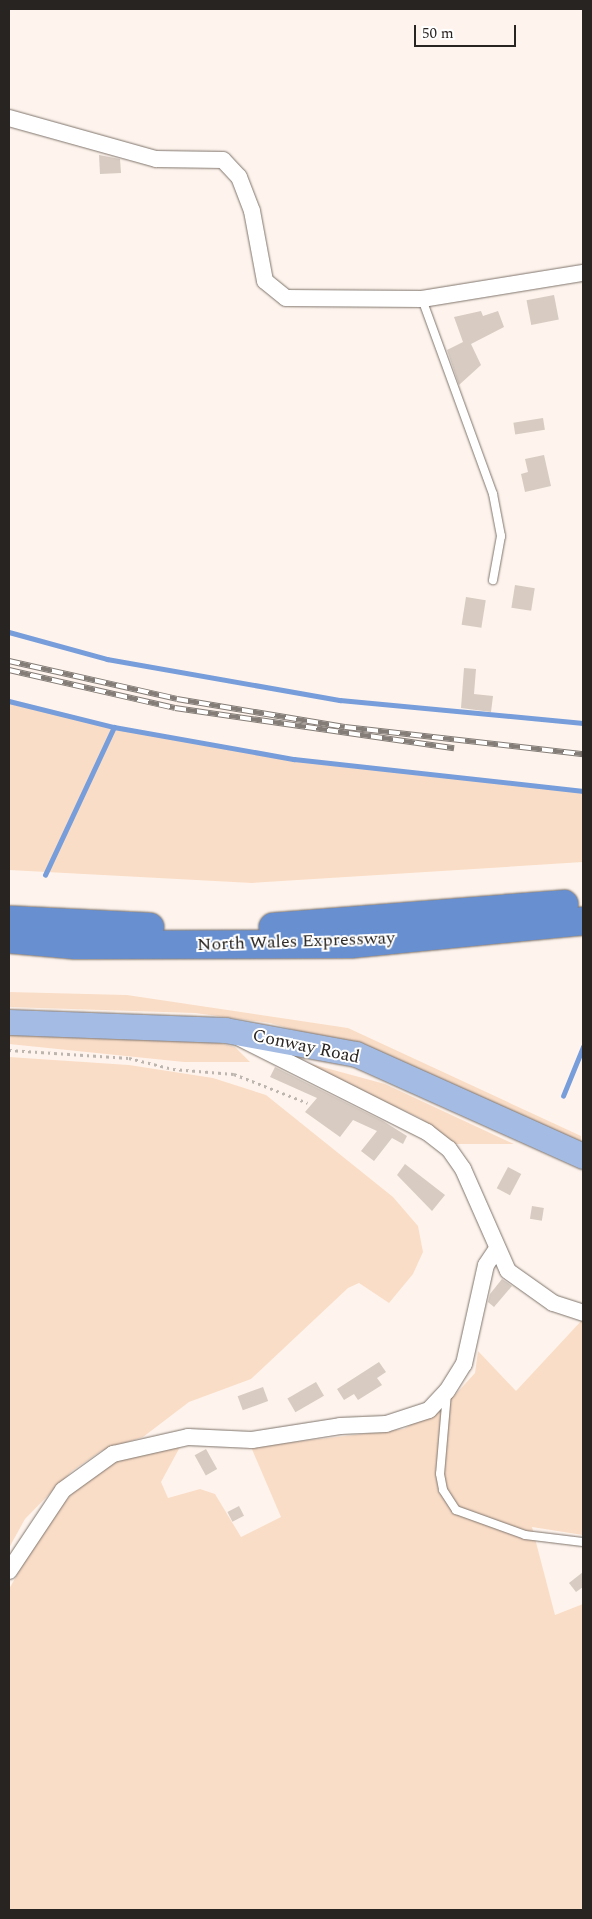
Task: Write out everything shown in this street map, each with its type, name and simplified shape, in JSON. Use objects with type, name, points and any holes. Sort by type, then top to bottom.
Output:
[{"type":"highway","name":"North Wales Expressway","points":[[9,920],[130,927],[298,926],[583,902]]},
{"type":"highway","name":"North Wales Expressway","points":[[9,938],[76,945],[350,944],[583,921]]},
{"type":"main road","name":"Conway Road","points":[[9,1022],[145,1023],[225,1030],[356,1054],[583,1156]]},
{"type":"street","points":[[9,118],[156,159],[224,160],[239,177],[252,211],[265,280],[286,298],[422,299],[583,273]]},
{"type":"street","points":[[225,1030],[427,1132],[449,1149],[463,1169],[496,1250],[508,1271],[527,1288],[583,1314]]},
{"type":"street","points":[[9,1570],[63,1490],[113,1454],[188,1436],[252,1440],[340,1426],[386,1424],[429,1410],[447,1391],[464,1364],[486,1264],[496,1250]]},
{"type":"lane","points":[[422,299],[493,494],[501,536],[493,580]]},
{"type":"lane","points":[[447,1391],[440,1474],[448,1500],[463,1513],[502,1528],[562,1542],[583,1542]]},
{"type":"path","points":[[9,1050],[129,1058],[174,1069],[234,1074],[308,1103]]},
{"type":"shaded area","points":[[9,701],[114,727],[294,759],[583,791],[583,862],[252,883],[9,870]]},
{"type":"shaded area","points":[[9,992],[127,995],[348,1028],[581,1136],[581,1141],[577,1144],[357,1048],[270,1023],[195,1013],[9,1007]]},
{"type":"shaded area","points":[[9,1029],[208,1040],[235,1047],[250,1062],[184,1062],[9,1044]]},
{"type":"shaded area","points":[[9,1057],[129,1065],[213,1078],[266,1095],[393,1197],[418,1226],[423,1252],[413,1274],[389,1303],[359,1283],[348,1288],[251,1379],[189,1402],[143,1437],[101,1451],[72,1471],[25,1519],[9,1548]]},
{"type":"shaded area","points":[[289,1058],[385,1084],[514,1144],[451,1144],[420,1118]]},
{"type":"shaded area","points":[[583,1319],[583,1535],[532,1527],[555,1615],[583,1604],[583,1910],[9,1910],[9,1589],[49,1519],[87,1477],[111,1461],[180,1447],[161,1482],[168,1498],[200,1489],[215,1494],[241,1537],[281,1517],[251,1447],[404,1429],[454,1396],[475,1373],[478,1351],[516,1391]]},
{"type":"building","points":[[99,155],[120,159],[121,173],[100,174]]},
{"type":"building","points":[[554,295],[559,320],[531,325],[527,300]]},
{"type":"building","points":[[481,311],[483,316],[498,311],[504,327],[471,344],[481,365],[459,385],[447,350],[463,342],[454,317]]},
{"type":"building","points":[[543,418],[545,430],[515,435],[513,423]]},
{"type":"building","points":[[544,455],[551,486],[525,492],[521,474],[528,472],[525,459]]},
{"type":"building","points":[[515,585],[535,588],[531,611],[511,608]]},
{"type":"building","points":[[466,597],[486,600],[481,628],[462,625]]},
{"type":"building","points":[[464,668],[476,669],[474,694],[493,696],[491,712],[461,708]]},
{"type":"building","points":[[275,1067],[383,1121],[407,1136],[403,1144],[392,1138],[374,1161],[361,1151],[377,1131],[353,1120],[340,1137],[305,1112],[317,1098],[270,1077]]},
{"type":"building","points":[[405,1164],[445,1195],[432,1211],[397,1175]]},
{"type":"building","points":[[508,1167],[521,1174],[510,1195],[497,1188]]},
{"type":"building","points":[[532,1206],[544,1208],[542,1221],[530,1219]]},
{"type":"building","points":[[502,1279],[512,1286],[494,1307],[488,1302],[490,1294]]},
{"type":"building","points":[[379,1362],[386,1372],[377,1378],[382,1385],[358,1400],[354,1394],[344,1400],[337,1389]]},
{"type":"building","points":[[316,1382],[324,1396],[295,1412],[287,1398]]},
{"type":"building","points":[[263,1387],[268,1401],[243,1410],[238,1396]]},
{"type":"building","points":[[206,1449],[217,1469],[206,1475],[195,1455]]},
{"type":"building","points":[[239,1506],[244,1516],[232,1522],[227,1512]]},
{"type":"building","points":[[583,1572],[583,1587],[576,1592],[569,1583]]},
{"type":"waterway","points":[[9,632],[107,659],[340,700],[583,723]]},
{"type":"waterway","points":[[9,701],[114,727],[294,759],[583,791]]},
{"type":"waterway","points":[[45,875],[114,727]]},
{"type":"waterway","points":[[563,1096],[583,1047]]},
{"type":"railway","points":[[9,661],[177,699],[345,727],[583,754]]},
{"type":"railway","points":[[9,670],[175,708],[454,748]]}]
